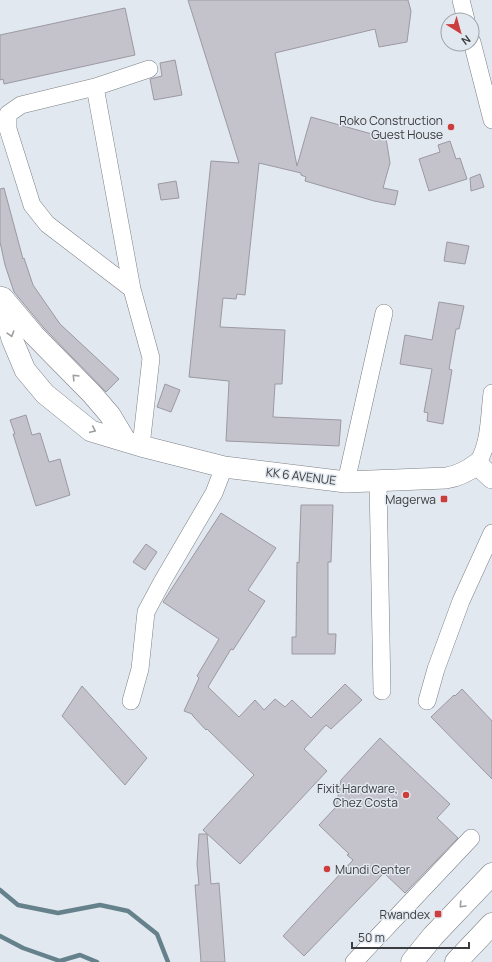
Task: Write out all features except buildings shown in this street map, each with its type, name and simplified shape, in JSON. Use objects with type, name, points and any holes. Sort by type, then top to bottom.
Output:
[{"type":"highway","points":[[412,962],[434,936],[492,874]]},
{"type":"highway","points":[[456,962],[492,924]]},
{"type":"main road","name":"KK 6 AVENUE","points":[[0,295],[12,339],[25,370],[45,394],[63,410],[91,430],[133,443],[224,467],[346,482],[455,477],[468,471],[484,471]]},
{"type":"main road","name":"KK 6 AVENUE","points":[[0,295],[34,335],[92,394],[133,443]]},
{"type":"street","points":[[462,0],[464,12]]},
{"type":"street","points":[[475,52],[492,120]]},
{"type":"street","points":[[132,289],[47,224],[32,205],[8,129],[8,114],[20,105],[94,87],[149,69]]},
{"type":"street","points":[[94,87],[132,289],[151,358],[133,443]]},
{"type":"street","points":[[346,482],[384,314]]},
{"type":"street","name":"KK 6 AVENUE","points":[[484,471],[482,457],[486,446],[492,393]]},
{"type":"street","points":[[131,701],[140,669],[146,612],[214,493],[224,467]]},
{"type":"street","points":[[378,481],[382,692]]},
{"type":"street","points":[[426,701],[436,668],[461,601],[492,533]]},
{"type":"street","points":[[354,962],[471,838]]},
{"type":"waterway","points":[[0,890],[18,905],[58,913],[100,905],[128,911],[157,934],[168,962]]},
{"type":"waterway","points":[[0,936],[23,948],[60,961],[80,955],[97,962]]},
{"type":"place","name":"Roko Construction Guest House","points":[[451,127]]},
{"type":"place","name":"Magerwa","points":[[444,499]]},
{"type":"place","name":"Fixit Hardware, Chez Costa","points":[[406,795]]},
{"type":"place","name":"Mundi Center","points":[[327,869]]},
{"type":"place","name":"Rwandex","points":[[438,914]]}]
